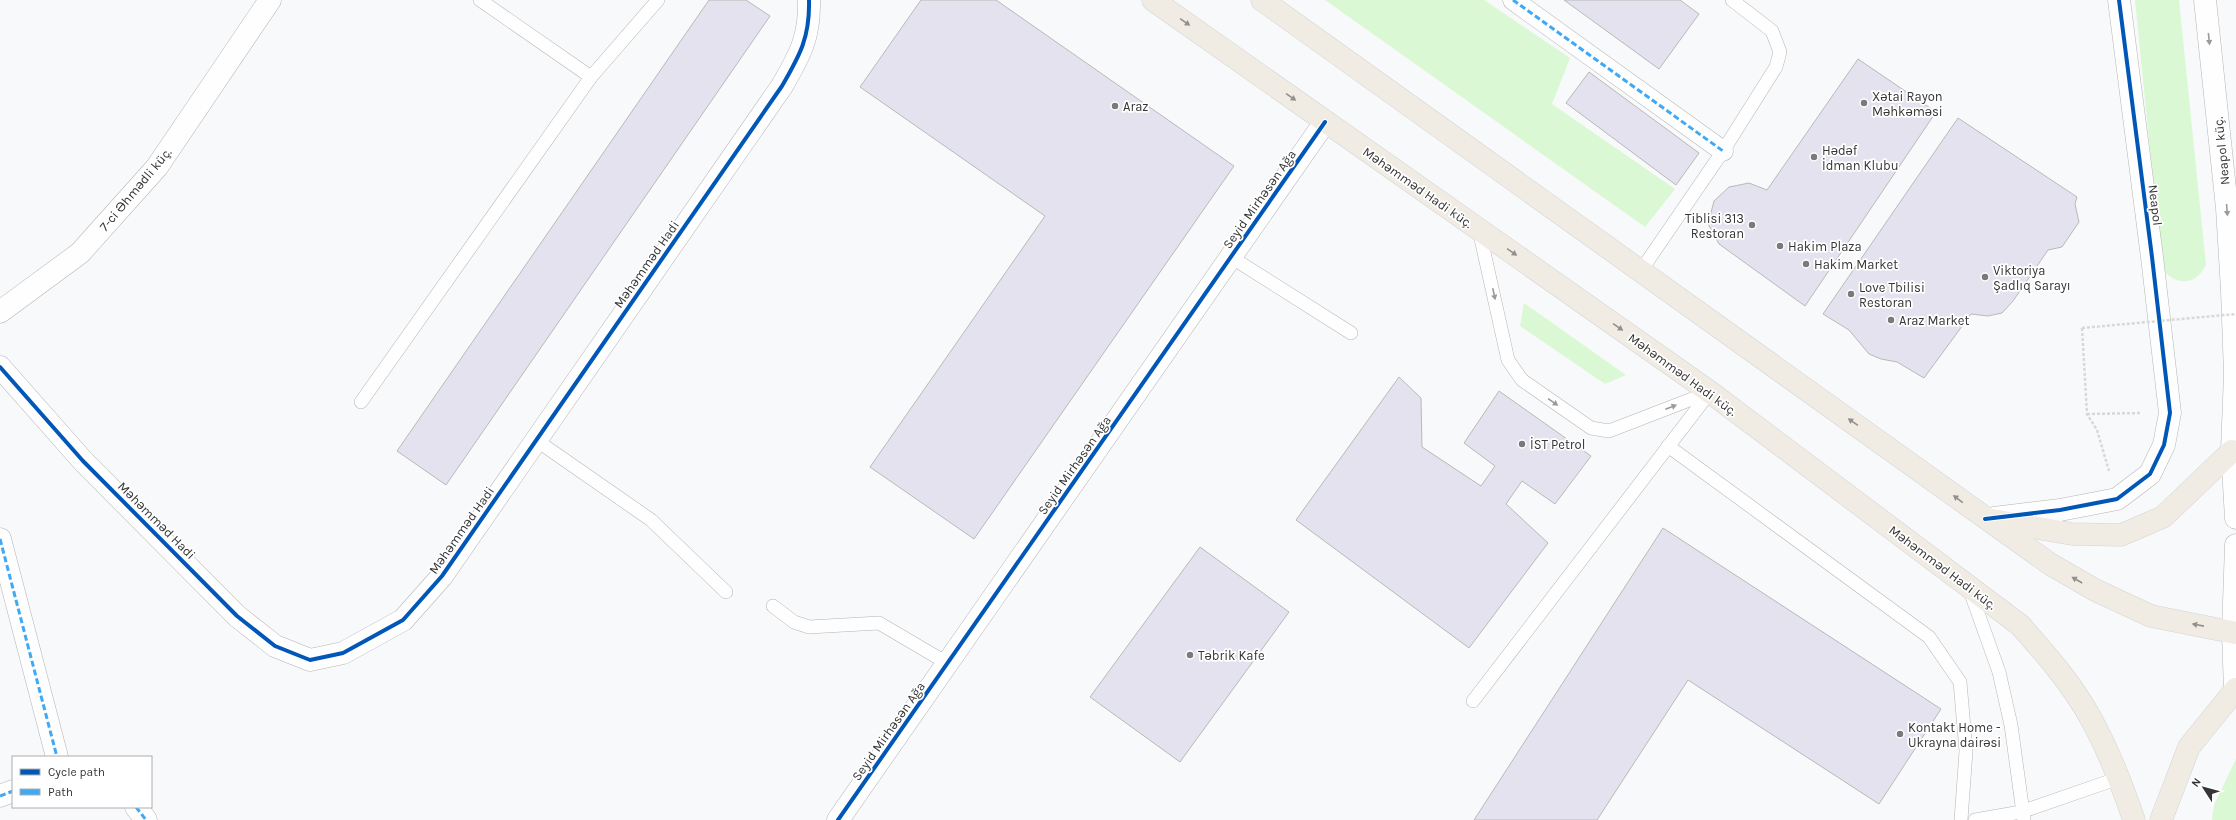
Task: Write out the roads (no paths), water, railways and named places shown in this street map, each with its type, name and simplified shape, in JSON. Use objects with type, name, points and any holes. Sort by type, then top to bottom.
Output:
[{"type":"main road","name":"Məhəmməd Hadi küç.","points":[[1153,0],[1710,392],[2020,625],[2045,654],[2090,716],[2120,778],[2134,820]]},
{"type":"main road","points":[[1262,0],[2050,564],[2095,590],[2151,616],[2235,632]]},
{"type":"main road","points":[[1986,519],[2072,534],[2121,535],[2163,517],[2232,451]]},
{"type":"main road","points":[[2161,820],[2189,747],[2235,689]]},
{"type":"street","name":"7-ci Əhmədli küç.","points":[[0,312],[80,253],[157,167],[270,0]]},
{"type":"street","name":"Məhəmməd Hadi","points":[[0,367],[83,461],[237,616],[275,646],[310,660],[343,653],[403,620],[442,576],[782,86],[798,59],[808,31],[809,0]]},
{"type":"street","points":[[1513,0],[1723,151]]},
{"type":"street","name":"Neapol","points":[[1986,519],[2060,510],[2117,499],[2150,474],[2164,445],[2170,413],[2152,257],[2119,0]]},
{"type":"street","name":"Neapol küç.","points":[[2205,0],[2227,208],[2232,290],[2235,374],[2232,451],[2236,518]]},
{"type":"street","name":"Seyid Mirhəsən Ağa","points":[[838,820],[1326,122]]},
{"type":"street","points":[[0,539],[57,756]]},
{"type":"street","points":[[2235,689],[2236,546]]},
{"type":"street","points":[[0,796],[12,791]]},
{"type":"street","points":[[137,808],[146,820]]},
{"type":"lane","points":[[480,0],[591,77]]},
{"type":"lane","points":[[361,402],[591,77],[658,0]]},
{"type":"lane","points":[[1640,272],[1723,151],[1776,67],[1780,52],[1772,31],[1732,0]]},
{"type":"lane","points":[[1479,229],[1508,360],[1522,380],[1591,428],[1609,431],[1710,392]]},
{"type":"lane","points":[[1231,257],[1351,333]]},
{"type":"lane","points":[[1473,701],[1710,392]]},
{"type":"lane","points":[[536,440],[651,520],[726,592]]},
{"type":"lane","points":[[1668,446],[1929,637],[1960,682],[1966,751],[1961,820]]},
{"type":"lane","points":[[1968,586],[2000,680],[2011,725],[2022,816]]},
{"type":"lane","points":[[773,606],[794,622],[809,628],[879,623],[947,663]]},
{"type":"lane","points":[[1975,820],[2022,816],[2120,778]]},
{"type":"place","name":"Xətai Rayon Məhkəməsi","points":[[1864,103]]},
{"type":"place","name":"Araz","points":[[1115,106]]},
{"type":"place","name":"Hədəf İdman Klubu","points":[[1814,157]]},
{"type":"place","name":"Tiblisi 313 Restoran","points":[[1752,225]]},
{"type":"place","name":"Hakim Plaza","points":[[1780,246]]},
{"type":"place","name":"Hakim Market","points":[[1806,264]]},
{"type":"place","name":"Viktoriya Şadlıq Sarayı","points":[[1985,277]]},
{"type":"place","name":"Love Tbilisi Restoran","points":[[1851,294]]},
{"type":"place","name":"Araz Market","points":[[1891,320]]},
{"type":"place","name":"İST Petrol","points":[[1522,444]]},
{"type":"place","name":"Təbrik Kafe","points":[[1190,655]]},
{"type":"place","name":"Kontakt Home - Ukrayna dairəsi","points":[[1900,734]]}]
